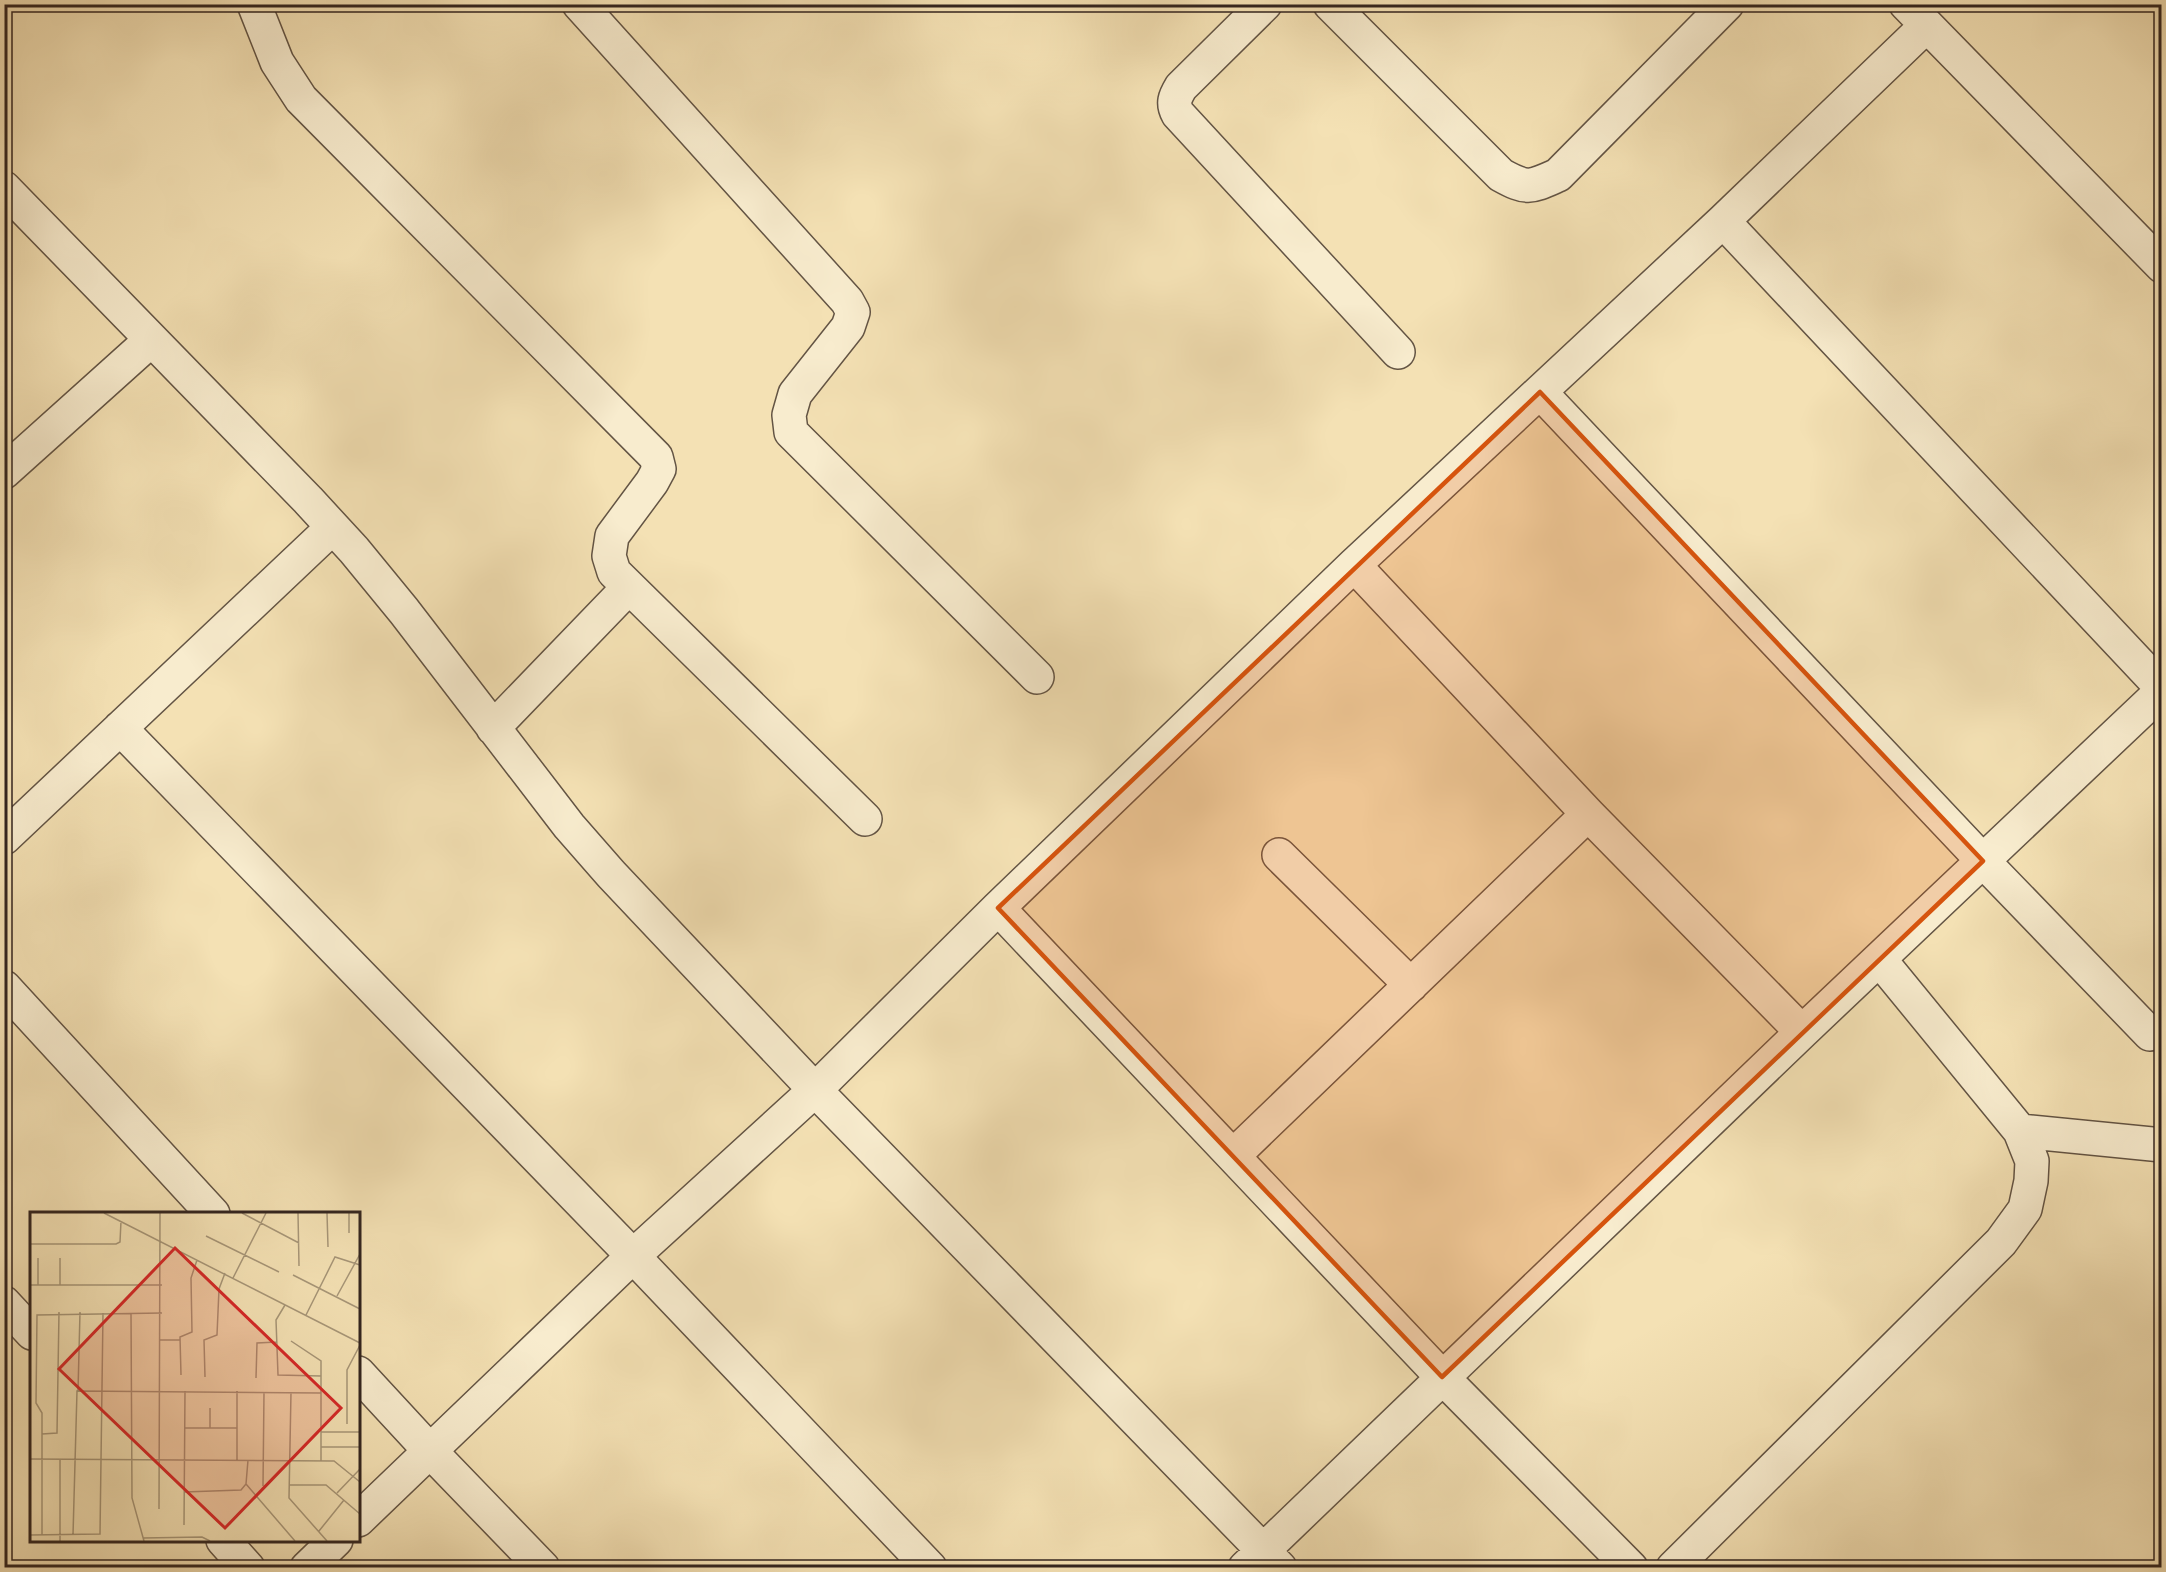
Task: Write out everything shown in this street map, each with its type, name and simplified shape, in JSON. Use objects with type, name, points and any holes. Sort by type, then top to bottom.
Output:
[{"type":"street","points":[[254,4],[277,62],[302,99],[656,457],[659,470],[612,536],[609,556],[614,572],[865,819]]},
{"type":"street","points":[[579,4],[847,301],[853,312],[848,327],[795,394],[789,415],[791,432],[1037,677]]},
{"type":"street","points":[[1265,4],[1181,87],[1173,104],[1186,122],[1398,352]]},
{"type":"street","points":[[1330,4],[1501,175],[1518,185],[1533,186],[1558,175],[1727,4]]},
{"type":"street","points":[[360,1518],[633,1256],[815,1090],[998,908],[1354,565],[1723,221],[1916,15],[2162,266]]},
{"type":"street","points":[[4,188],[333,527],[404,611],[569,826],[611,874],[1262,1562],[1442,1377],[2162,690],[1723,221]]},
{"type":"street","points":[[4,472],[151,340]]},
{"type":"street","points":[[1540,392],[1983,861],[2150,1034]]},
{"type":"street","points":[[4,838],[333,527]]},
{"type":"street","points":[[1354,565],[1587,814],[1802,1032]]},
{"type":"street","points":[[493,728],[629,587]]},
{"type":"street","points":[[120,728],[633,1256],[930,1568]]},
{"type":"street","points":[[1233,1156],[1587,814]]},
{"type":"street","points":[[1280,855],[1411,985]]},
{"type":"street","points":[[998,908],[1442,1377],[1631,1568]]},
{"type":"street","points":[[1673,1568],[2001,1242],[2025,1209],[2031,1181],[2032,1161],[2020,1131],[1880,960]]},
{"type":"street","points":[[4,987],[211,1212]]},
{"type":"street","points":[[2020,1131],[2162,1145]]},
{"type":"street","points":[[4,1303],[30,1331]]},
{"type":"street","points":[[360,1374],[543,1568]]},
{"type":"street","points":[[225,1542],[248,1568]]},
{"type":"street","points":[[308,1568],[334,1542]]},
{"type":"highlighted area","points":[[1540,392],[1983,861],[1442,1377],[998,908]]}]
